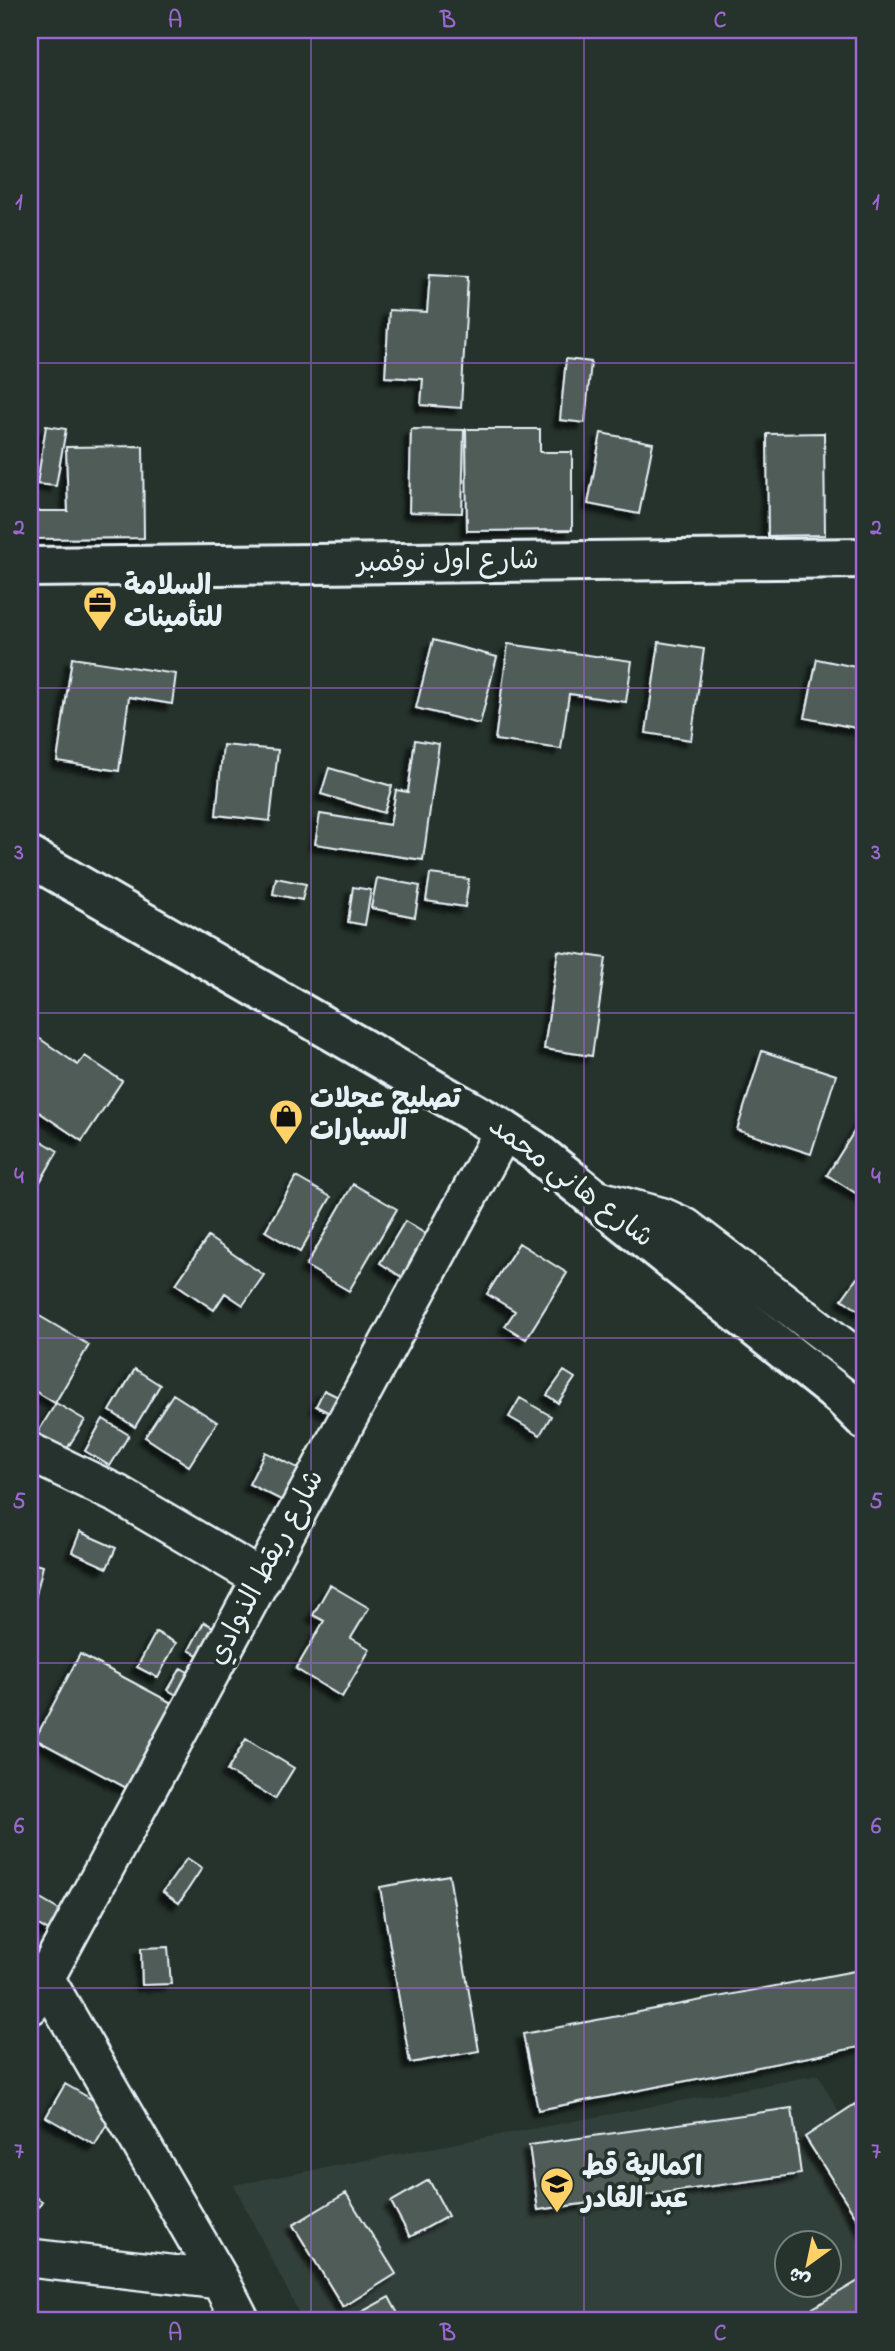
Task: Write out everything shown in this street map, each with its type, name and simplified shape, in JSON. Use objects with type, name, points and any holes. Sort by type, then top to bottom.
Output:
[{"type":"street","name":"شارع اول نوفمبر","points":[[30,567],[865,558]]},
{"type":"street","name":"شارع هاني محمد","points":[[30,857],[505,1130],[596,1199],[842,1397],[865,1420]]},
{"type":"street","name":"شارع ريقط الذوادي","points":[[35,1986],[262,1579],[505,1130]]},
{"type":"street","points":[[596,1199],[663,1217],[685,1227],[865,1364]]},
{"type":"street","points":[[30,1452],[119,1495],[262,1579]]},
{"type":"street","points":[[35,1986],[220,2280],[241,2321]]},
{"type":"street","points":[[30,2258],[220,2280]]},
{"type":"shaded area","name":"اكمالية قط عبد القادر","points":[[818,2075],[865,2158],[865,2321],[303,2321],[234,2185]]},
{"type":"building","points":[[430,274],[468,276],[461,408],[421,405],[423,379],[385,377],[389,310],[427,312]]},
{"type":"building","points":[[566,359],[591,362],[585,423],[560,420]]},
{"type":"building","points":[[46,426],[66,429],[56,486],[37,484]]},
{"type":"building","points":[[411,429],[464,430],[462,513],[409,512]]},
{"type":"building","points":[[466,429],[540,429],[540,452],[572,452],[572,530],[467,531]]},
{"type":"building","points":[[601,433],[653,443],[639,514],[588,504]]},
{"type":"building","points":[[824,433],[825,535],[768,536],[767,434]]},
{"type":"building","points":[[143,446],[144,538],[30,539],[30,511],[68,511],[66,447]]},
{"type":"building","points":[[433,640],[497,657],[480,724],[416,708]]},
{"type":"building","points":[[659,642],[704,649],[691,740],[646,733]]},
{"type":"building","points":[[508,644],[632,661],[626,702],[569,694],[561,749],[495,740]]},
{"type":"building","points":[[72,658],[176,674],[172,704],[129,697],[119,771],[57,761]]},
{"type":"building","points":[[817,659],[865,669],[865,706],[861,729],[805,718]]},
{"type":"building","points":[[415,740],[439,744],[423,860],[315,844],[320,814],[390,825],[396,790],[408,792]]},
{"type":"building","points":[[223,745],[278,750],[270,821],[216,815]]},
{"type":"building","points":[[329,768],[392,786],[384,813],[321,794]]},
{"type":"building","points":[[430,874],[469,879],[465,907],[426,901]]},
{"type":"building","points":[[276,878],[306,884],[302,900],[273,894]]},
{"type":"building","points":[[377,878],[420,886],[415,917],[371,908]]},
{"type":"building","points":[[353,887],[371,890],[365,925],[348,922]]},
{"type":"building","points":[[558,951],[606,958],[592,1056],[544,1049]]},
{"type":"building","points":[[30,1032],[78,1065],[85,1056],[122,1081],[82,1141],[30,1106]]},
{"type":"building","points":[[762,1051],[836,1075],[811,1154],[737,1130]]},
{"type":"building","points":[[865,1114],[865,1199],[827,1175]]},
{"type":"building","points":[[30,1134],[58,1151],[30,1199]]},
{"type":"building","points":[[296,1177],[331,1197],[300,1252],[265,1231]]},
{"type":"building","points":[[353,1184],[397,1209],[349,1291],[306,1266]]},
{"type":"building","points":[[405,1221],[443,1245],[417,1287],[380,1263]]},
{"type":"building","points":[[208,1237],[264,1275],[243,1305],[225,1293],[214,1310],[176,1284]]},
{"type":"building","points":[[519,1243],[567,1273],[526,1339],[505,1326],[515,1311],[487,1294]]},
{"type":"building","points":[[857,1278],[865,1284],[865,1309],[862,1313],[842,1299]]},
{"type":"building","points":[[36,1314],[89,1345],[55,1403],[30,1388],[30,1324]]},
{"type":"building","points":[[135,1369],[160,1385],[135,1427],[110,1411]]},
{"type":"building","points":[[564,1371],[575,1378],[558,1403],[547,1395]]},
{"type":"building","points":[[324,1390],[361,1408],[353,1425],[316,1406]]},
{"type":"building","points":[[173,1394],[217,1422],[189,1466],[145,1437]]},
{"type":"building","points":[[520,1398],[551,1416],[540,1435],[509,1417]]},
{"type":"building","points":[[56,1403],[85,1420],[62,1457],[33,1440]]},
{"type":"building","points":[[103,1419],[129,1435],[110,1466],[85,1451]]},
{"type":"building","points":[[265,1452],[312,1475],[295,1507],[249,1484]]},
{"type":"building","points":[[80,1532],[116,1548],[107,1568],[72,1552]]},
{"type":"building","points":[[30,1563],[43,1566],[34,1603],[30,1602]]},
{"type":"building","points":[[330,1585],[369,1608],[351,1638],[370,1649],[342,1697],[296,1669],[324,1621],[313,1615]]},
{"type":"building","points":[[204,1622],[215,1628],[220,1668],[189,1650]]},
{"type":"building","points":[[156,1632],[176,1643],[158,1678],[137,1667]]},
{"type":"building","points":[[80,1654],[200,1718],[132,1791],[35,1739]]},
{"type":"building","points":[[181,1668],[215,1688],[202,1710],[168,1690]]},
{"type":"building","points":[[246,1739],[294,1768],[275,1799],[227,1771]]},
{"type":"building","points":[[187,1858],[202,1868],[179,1903],[163,1892]]},
{"type":"building","points":[[449,1875],[479,2051],[410,2063],[380,1887]]},
{"type":"building","points":[[30,1893],[88,1927],[76,1947],[30,1920]]},
{"type":"building","points":[[168,1947],[171,1984],[142,1985],[141,1948]]},
{"type":"building","points":[[865,1969],[865,2046],[538,2110],[523,2034]]},
{"type":"building","points":[[65,2084],[114,2112],[95,2145],[46,2117]]},
{"type":"building","points":[[855,2104],[865,2120],[865,2231],[805,2137]]},
{"type":"building","points":[[792,2108],[801,2174],[538,2210],[529,2145]]},
{"type":"building","points":[[429,2180],[448,2216],[410,2237],[391,2202]]},
{"type":"building","points":[[346,2193],[396,2274],[343,2307],[293,2225]]},
{"type":"building","points":[[30,2194],[42,2201],[30,2221]]},
{"type":"building","points":[[865,2277],[865,2321],[791,2321],[830,2298],[842,2298],[842,2291]]},
{"type":"building","points":[[389,2297],[402,2321],[345,2321]]},
{"type":"place","name":"السلامة للتأمينات","points":[[100,633]]},
{"type":"place","name":"تصليح عجلات السيارات","points":[[286,1146]]},
{"type":"place","name":"اكمالية قط عبد القادر","points":[[557,2214]]}]
